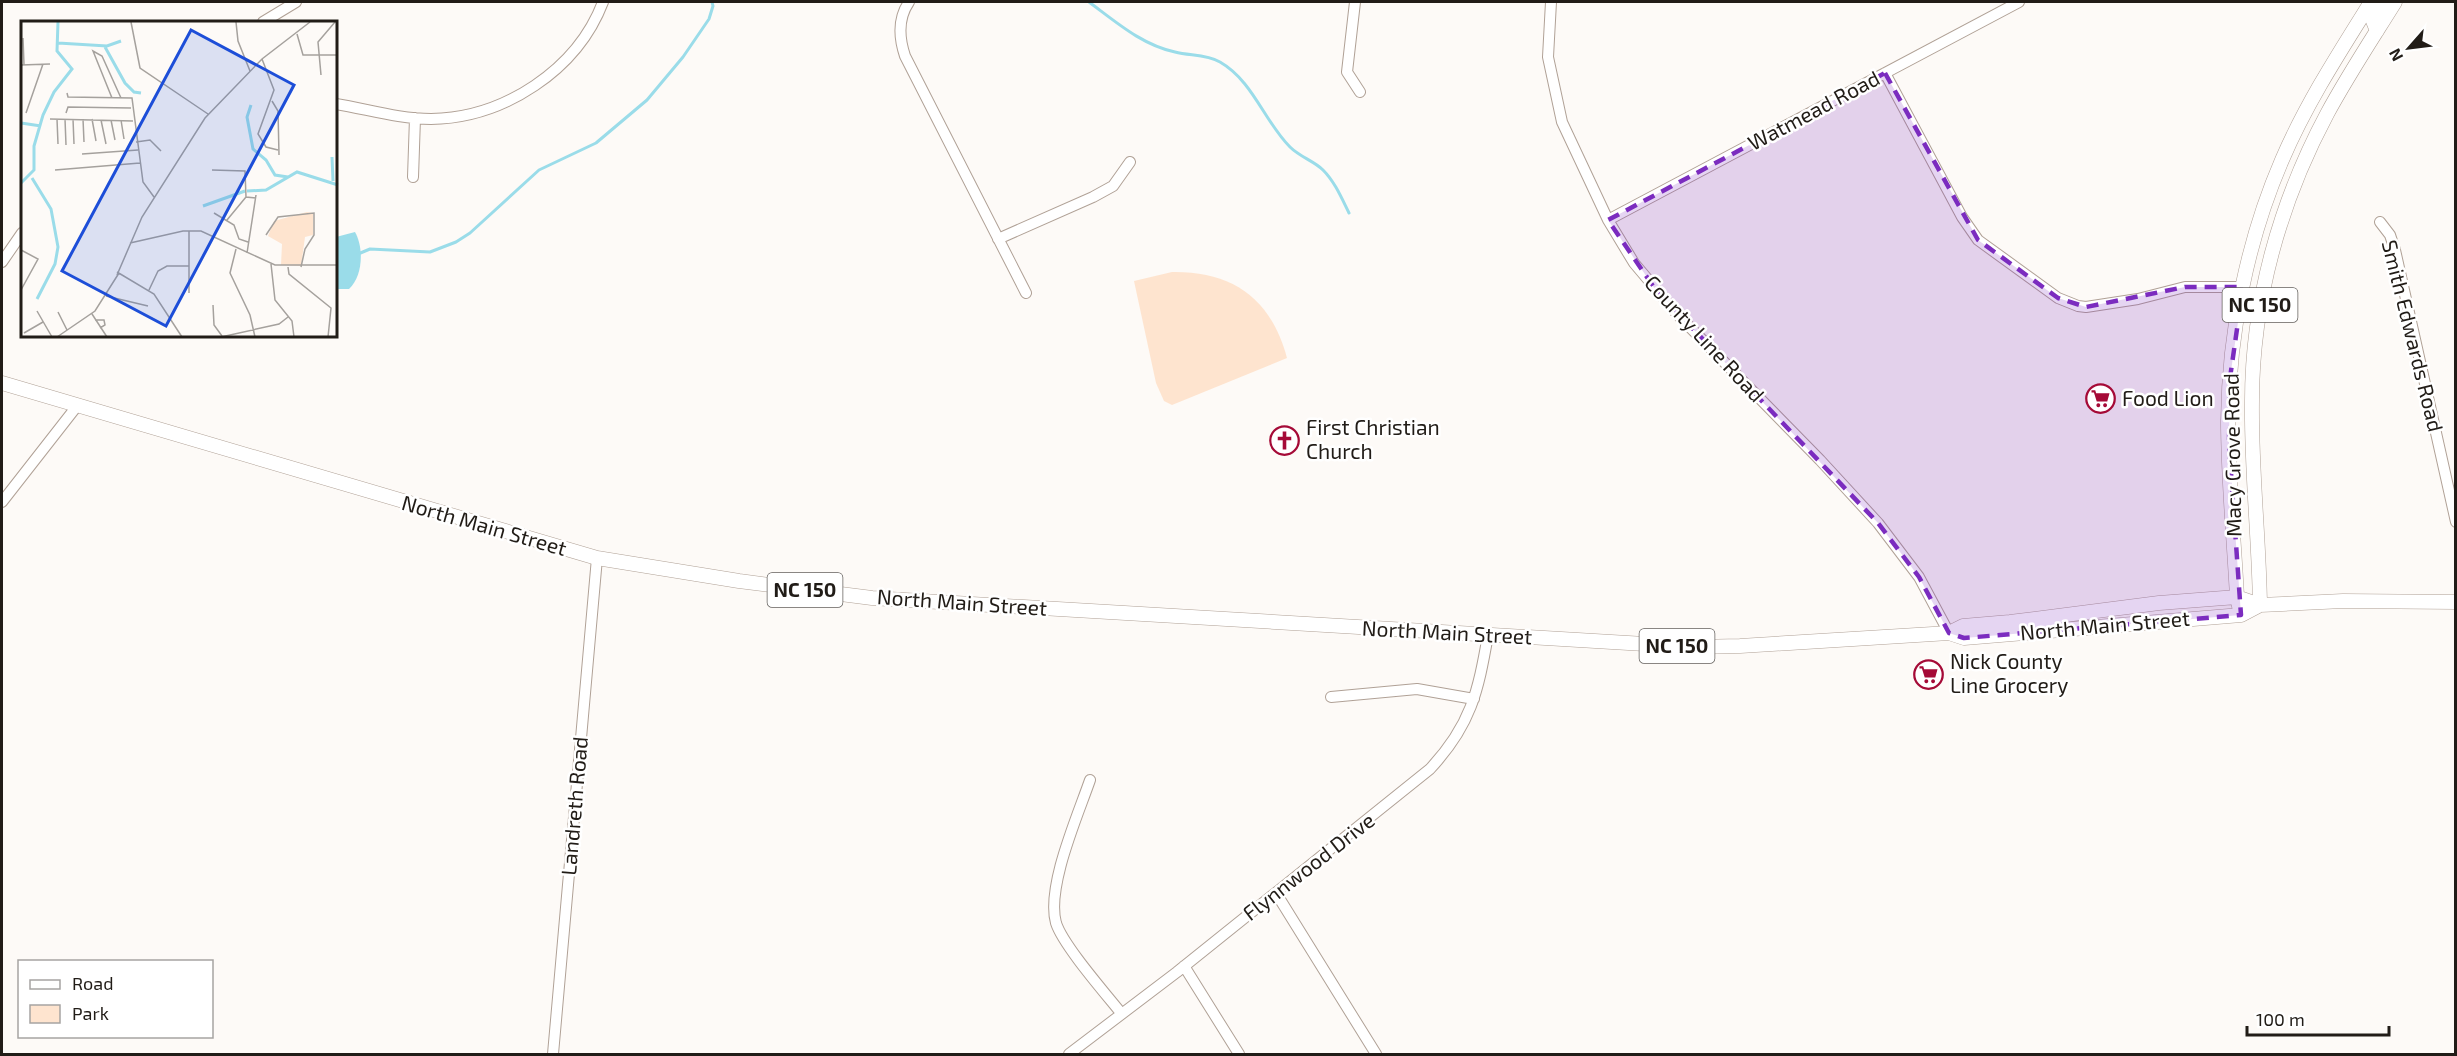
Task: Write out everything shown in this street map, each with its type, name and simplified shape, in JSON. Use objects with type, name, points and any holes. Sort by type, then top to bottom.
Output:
[{"type":"main road","name":"Macy Grove Road","points":[[2241,615],[2237,597],[2228,422],[2232,355],[2243,287],[2258,225],[2281,162],[2309,103],[2371,2]]},
{"type":"main road","points":[[2377,31],[2373,21],[2383,2]]},
{"type":"main road","name":"Macy Grove Road","points":[[2260,605],[2252,400],[2254,357],[2262,294],[2278,231],[2300,171],[2328,113],[2395,2]]},
{"type":"main road","name":"North Main Street","points":[[2,383],[597,558],[739,582],[872,598],[1718,647],[1949,633],[1964,638],[2241,615],[2260,605]]},
{"type":"main road","name":"North Main Street","points":[[1949,633],[1963,626],[2159,603],[2237,597],[2260,605],[2343,601],[2456,602]]},
{"type":"street","points":[[265,21],[296,2]]},
{"type":"street","points":[[338,105],[433,119],[471,113],[518,96],[543,80],[578,46],[603,2]]},
{"type":"street","points":[[909,2],[900,27],[900,41],[905,56],[1026,293]]},
{"type":"street","points":[[1355,2],[1347,72],[1360,92]]},
{"type":"street","name":"County Line Road","points":[[1551,2],[1548,57],[1560,116],[1573,149],[1608,220],[1634,263],[1655,289],[1820,460],[1883,530],[1919,577],[1949,633]]},
{"type":"street","name":"Watmead Road","points":[[1608,220],[2019,2]]},
{"type":"street","points":[[1886,73],[1962,217],[1978,240],[2066,302],[2086,307],[2138,299],[2185,287],[2243,287]]},
{"type":"street","points":[[413,177],[415,118]]},
{"type":"street","points":[[998,239],[1113,186],[1130,162]]},
{"type":"street","name":"Smith Edwards Road","points":[[2380,222],[2390,235],[2395,250],[2456,522]]},
{"type":"street","points":[[2,262],[21,234]]},
{"type":"street","points":[[2,502],[77,406]]},
{"type":"street","name":"Landreth Road","points":[[553,1054],[597,558]]},
{"type":"street","name":"Flynnwood Drive","points":[[1069,1054],[1184,966],[1430,769],[1455,740],[1474,699],[1488,635]]},
{"type":"street","points":[[1331,697],[1417,689],[1474,699]]},
{"type":"street","points":[[1090,780],[1061,865],[1054,911],[1062,936],[1121,1013]]},
{"type":"street","points":[[1276,892],[1376,1054]]},
{"type":"street","points":[[1184,966],[1239,1054]]},
{"type":"highlighted area","points":[[1885,73],[1978,240],[2058,298],[2086,307],[2185,287],[2243,287],[2230,378],[2229,444],[2241,615],[1964,638],[1949,633],[1919,577],[1878,523],[1655,289],[1608,220]]},
{"type":"green space","points":[[1172,272],[1213,277],[1231,283],[1246,292],[1271,319],[1287,358],[1172,405],[1164,401],[1156,383],[1134,281]]},
{"type":"water","points":[[355,232],[360,246],[361,262],[357,277],[349,289],[338,289],[338,236]]},
{"type":"waterway","points":[[358,254],[370,249],[430,252],[456,242],[470,233],[539,170],[596,143],[647,100],[683,57],[709,19],[712,2]]},
{"type":"waterway","points":[[1089,2],[1130,32],[1151,44],[1175,52],[1209,58],[1231,70],[1250,90],[1290,147],[1327,175],[1349,213]]},
{"type":"place","name":"Food Lion","points":[[2101,399]]},
{"type":"place","name":"First Christian Church","points":[[1285,440]]},
{"type":"place","name":"Nick County Line Grocery","points":[[1929,674]]}]
